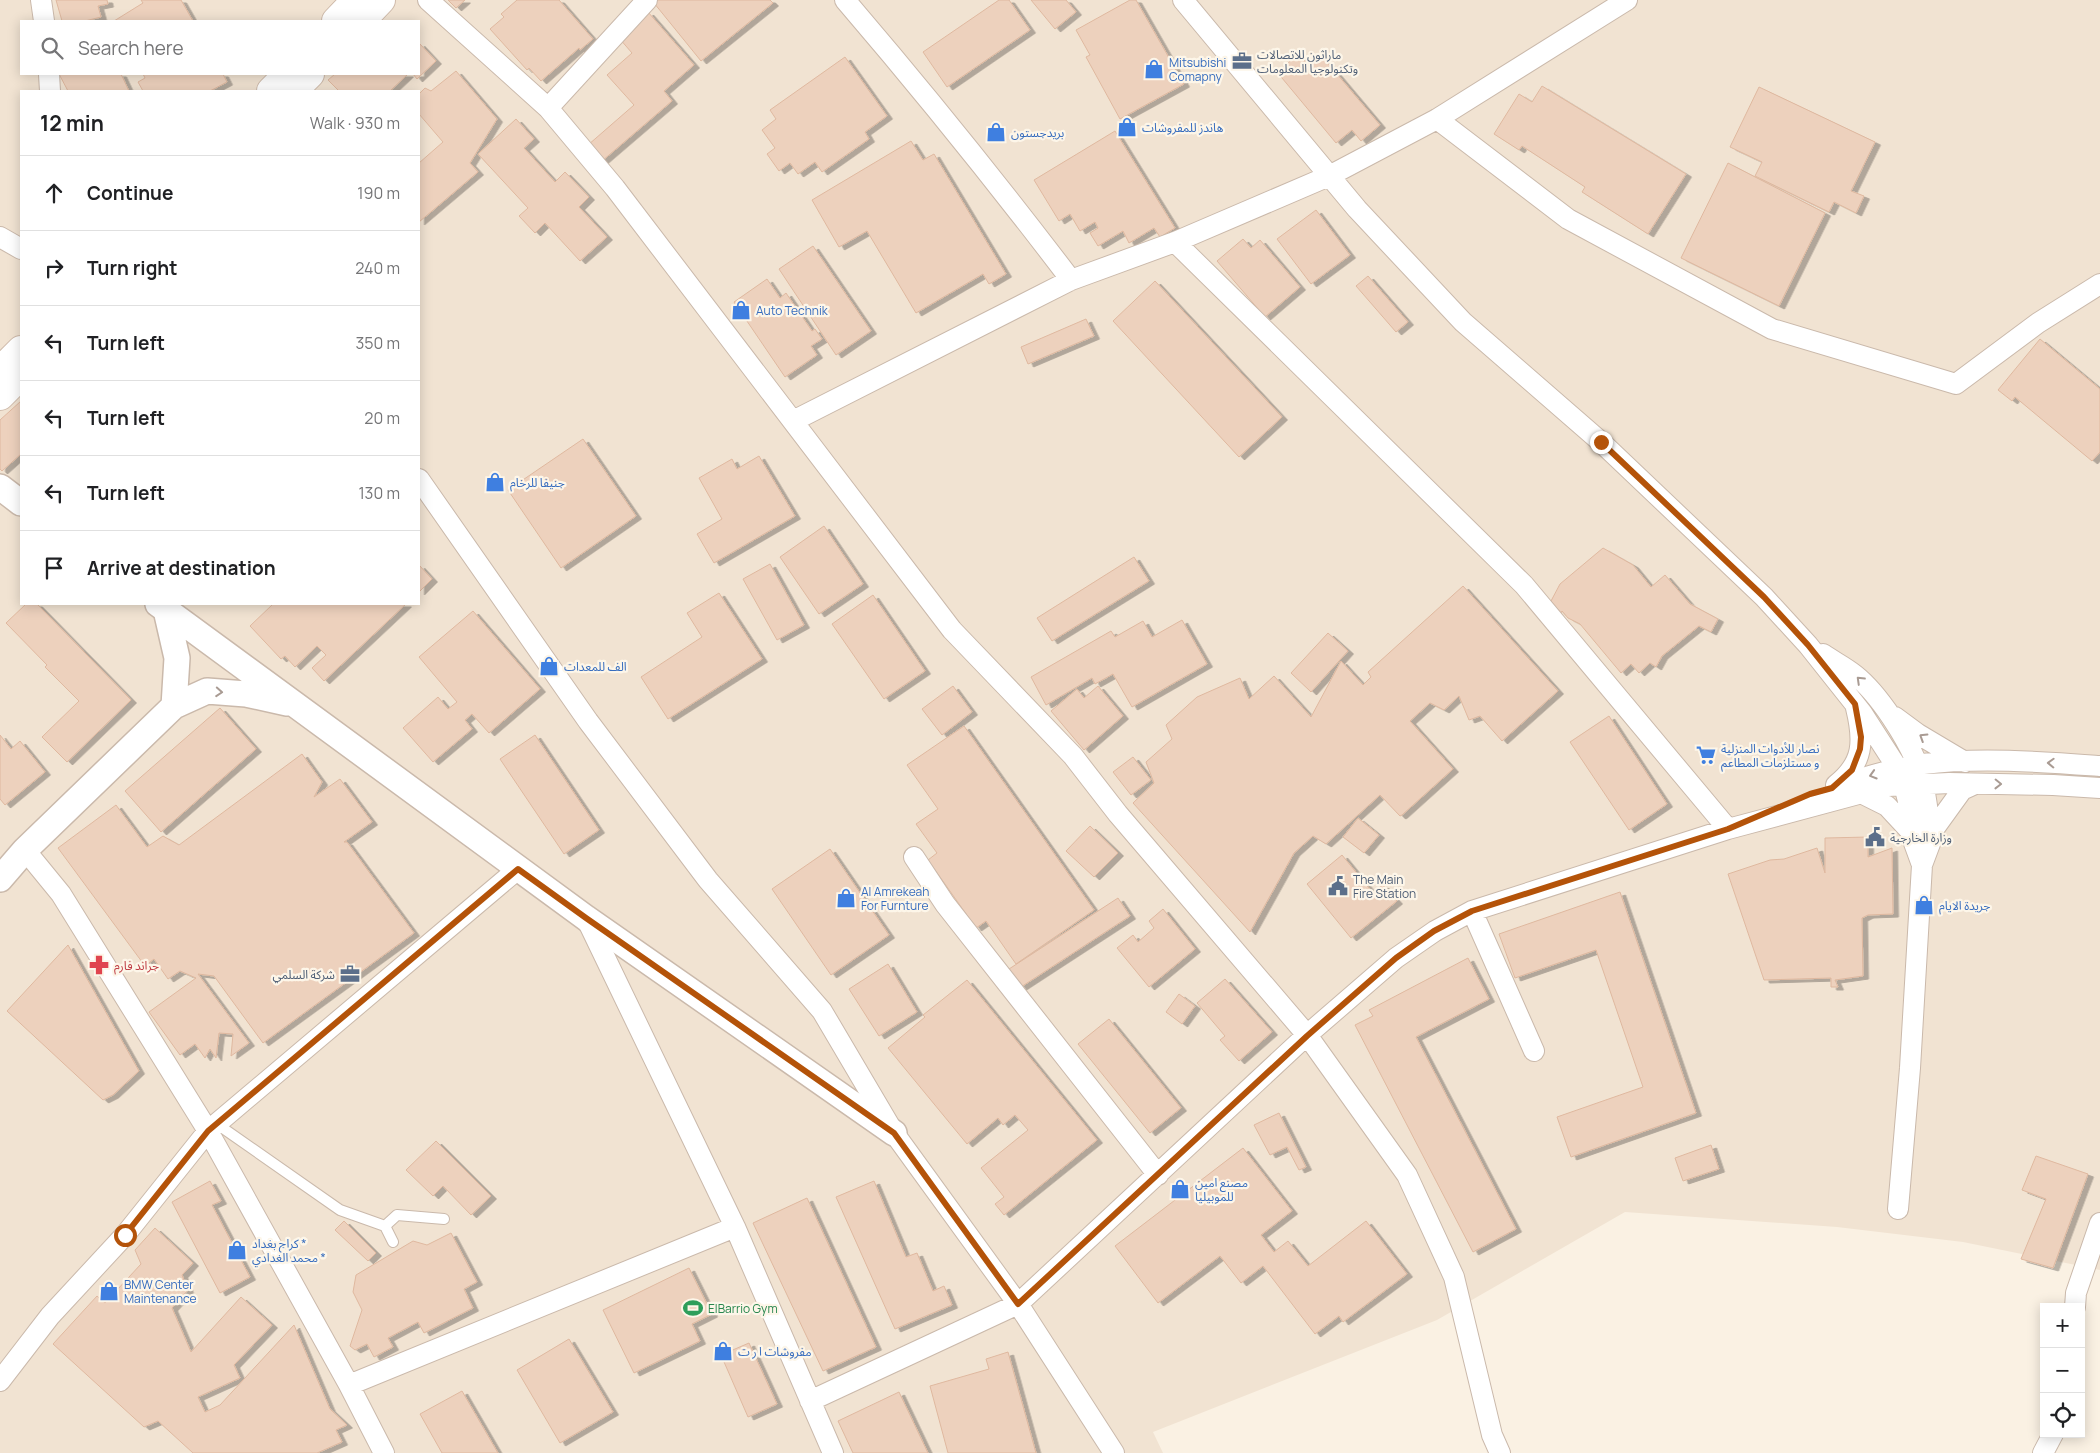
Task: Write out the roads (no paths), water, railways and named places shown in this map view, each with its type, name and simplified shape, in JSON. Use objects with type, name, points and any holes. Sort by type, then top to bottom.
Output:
[{"type":"main road","points":[[337,20],[356,0]]},
{"type":"main road","points":[[362,20],[381,0]]},
{"type":"main road","points":[[273,90],[287,75]]},
{"type":"main road","points":[[295,90],[309,75]]},
{"type":"main road","points":[[0,370],[20,351]]},
{"type":"main road","points":[[0,396],[20,376]]},
{"type":"street","points":[[41,0],[44,20]]},
{"type":"street","points":[[428,0],[548,108],[615,188],[952,630],[1072,756],[1307,1036],[1407,1175],[1454,1277],[1492,1435],[1500,1453]]},
{"type":"street","points":[[548,108],[647,0]]},
{"type":"street","points":[[845,0],[1013,203],[1071,280]]},
{"type":"street","points":[[1183,0],[1357,209],[1463,322],[1601,442],[1764,597],[1808,645],[1855,704],[1885,746],[1911,776]]},
{"type":"street","points":[[793,421],[1071,280],[1175,242],[1329,176],[1437,119],[1627,0]]},
{"type":"street","points":[[49,75],[50,90]]},
{"type":"street","points":[[1437,119],[1568,219],[1772,329],[1956,384],[2038,323],[2100,284]]},
{"type":"street","points":[[0,237],[20,248]]},
{"type":"street","points":[[1175,242],[1524,585],[1728,829]]},
{"type":"street","points":[[420,480],[588,721],[708,880],[822,1011],[894,1133],[1018,1304],[1114,1453]]},
{"type":"street","points":[[0,487],[20,502]]},
{"type":"street","points":[[162,607],[586,918],[894,1133]]},
{"type":"street","points":[[162,607],[177,658],[174,706]]},
{"type":"street","points":[[1808,645],[1855,675],[1874,694],[1884,708],[1911,776],[1922,834]]},
{"type":"street","points":[[0,879],[25,850],[174,706],[207,692],[246,694],[296,705]]},
{"type":"street","points":[[1832,788],[1852,770],[1860,749],[1861,737],[1855,704]]},
{"type":"street","points":[[1884,708],[1918,734],[1965,762]]},
{"type":"street","points":[[1728,829],[1810,794],[1832,788],[1911,776],[1965,762],[2054,763],[2100,766]]},
{"type":"street","points":[[810,1401],[1018,1304],[1307,1036],[1396,958],[1434,931],[1472,911],[1728,829],[1888,786],[1911,776],[1975,784],[2100,788]]},
{"type":"street","points":[[1922,834],[1962,790],[1975,784]]},
{"type":"street","points":[[1862,793],[1887,806],[1932,841],[1922,865],[1910,1068],[1898,1209]]},
{"type":"street","points":[[25,850],[61,894],[213,1127],[384,1453]]},
{"type":"street","points":[[914,857],[945,904],[1158,1175]]},
{"type":"street","points":[[0,1381],[50,1316],[125,1235],[213,1127],[518,869]]},
{"type":"street","points":[[1472,911],[1534,1051]]},
{"type":"street","points":[[586,918],[735,1227],[833,1453]]},
{"type":"street","points":[[2075,1303],[2076,1293],[2100,1223]]},
{"type":"street","points":[[349,1385],[735,1227]]},
{"type":"street","points":[[2043,1453],[2051,1438]]},
{"type":"lane","points":[[213,1127],[340,1210],[385,1226],[393,1242]]},
{"type":"lane","points":[[385,1226],[397,1215],[444,1219]]},
{"type":"place","name":"ماراثون للاتصالات وتكنولوجيا المعلومات","points":[[1242,61]]},
{"type":"place","name":"Mitsubishi Comapny","points":[[1154,69]]},
{"type":"place","name":"هاندز للمفروشات","points":[[1127,127]]},
{"type":"place","name":"بريدجستون","points":[[996,132]]},
{"type":"place","name":"Auto Technik","points":[[741,310]]},
{"type":"place","name":"جنيفا للرخام","points":[[495,482]]},
{"type":"place","name":"الف للمعدات","points":[[549,666]]},
{"type":"place","name":"نصار للأدوات المنزلية و مستلزمات المطاعم","points":[[1706,755]]},
{"type":"place","name":"وزارة الخارجية","points":[[1875,837]]},
{"type":"place","name":"The Main Fire Station","points":[[1338,886]]},
{"type":"place","name":"Al Amrekeah For Furnture","points":[[846,898]]},
{"type":"place","name":"جريدة الايام","points":[[1924,905]]},
{"type":"place","name":"جراند فارم","points":[[99,965]]},
{"type":"place","name":"شركة السلمي","points":[[350,974]]},
{"type":"place","name":"مصنع امين للموبيليا","points":[[1180,1189]]},
{"type":"place","name":"كراج بغداد * محمد الغدادي *","points":[[237,1250]]},
{"type":"place","name":"BMW Center Maintenance","points":[[109,1291]]},
{"type":"place","name":"ElBarrio Gym","points":[[693,1308]]},
{"type":"place","name":"مفروشات ا ر ت","points":[[723,1351]]}]
